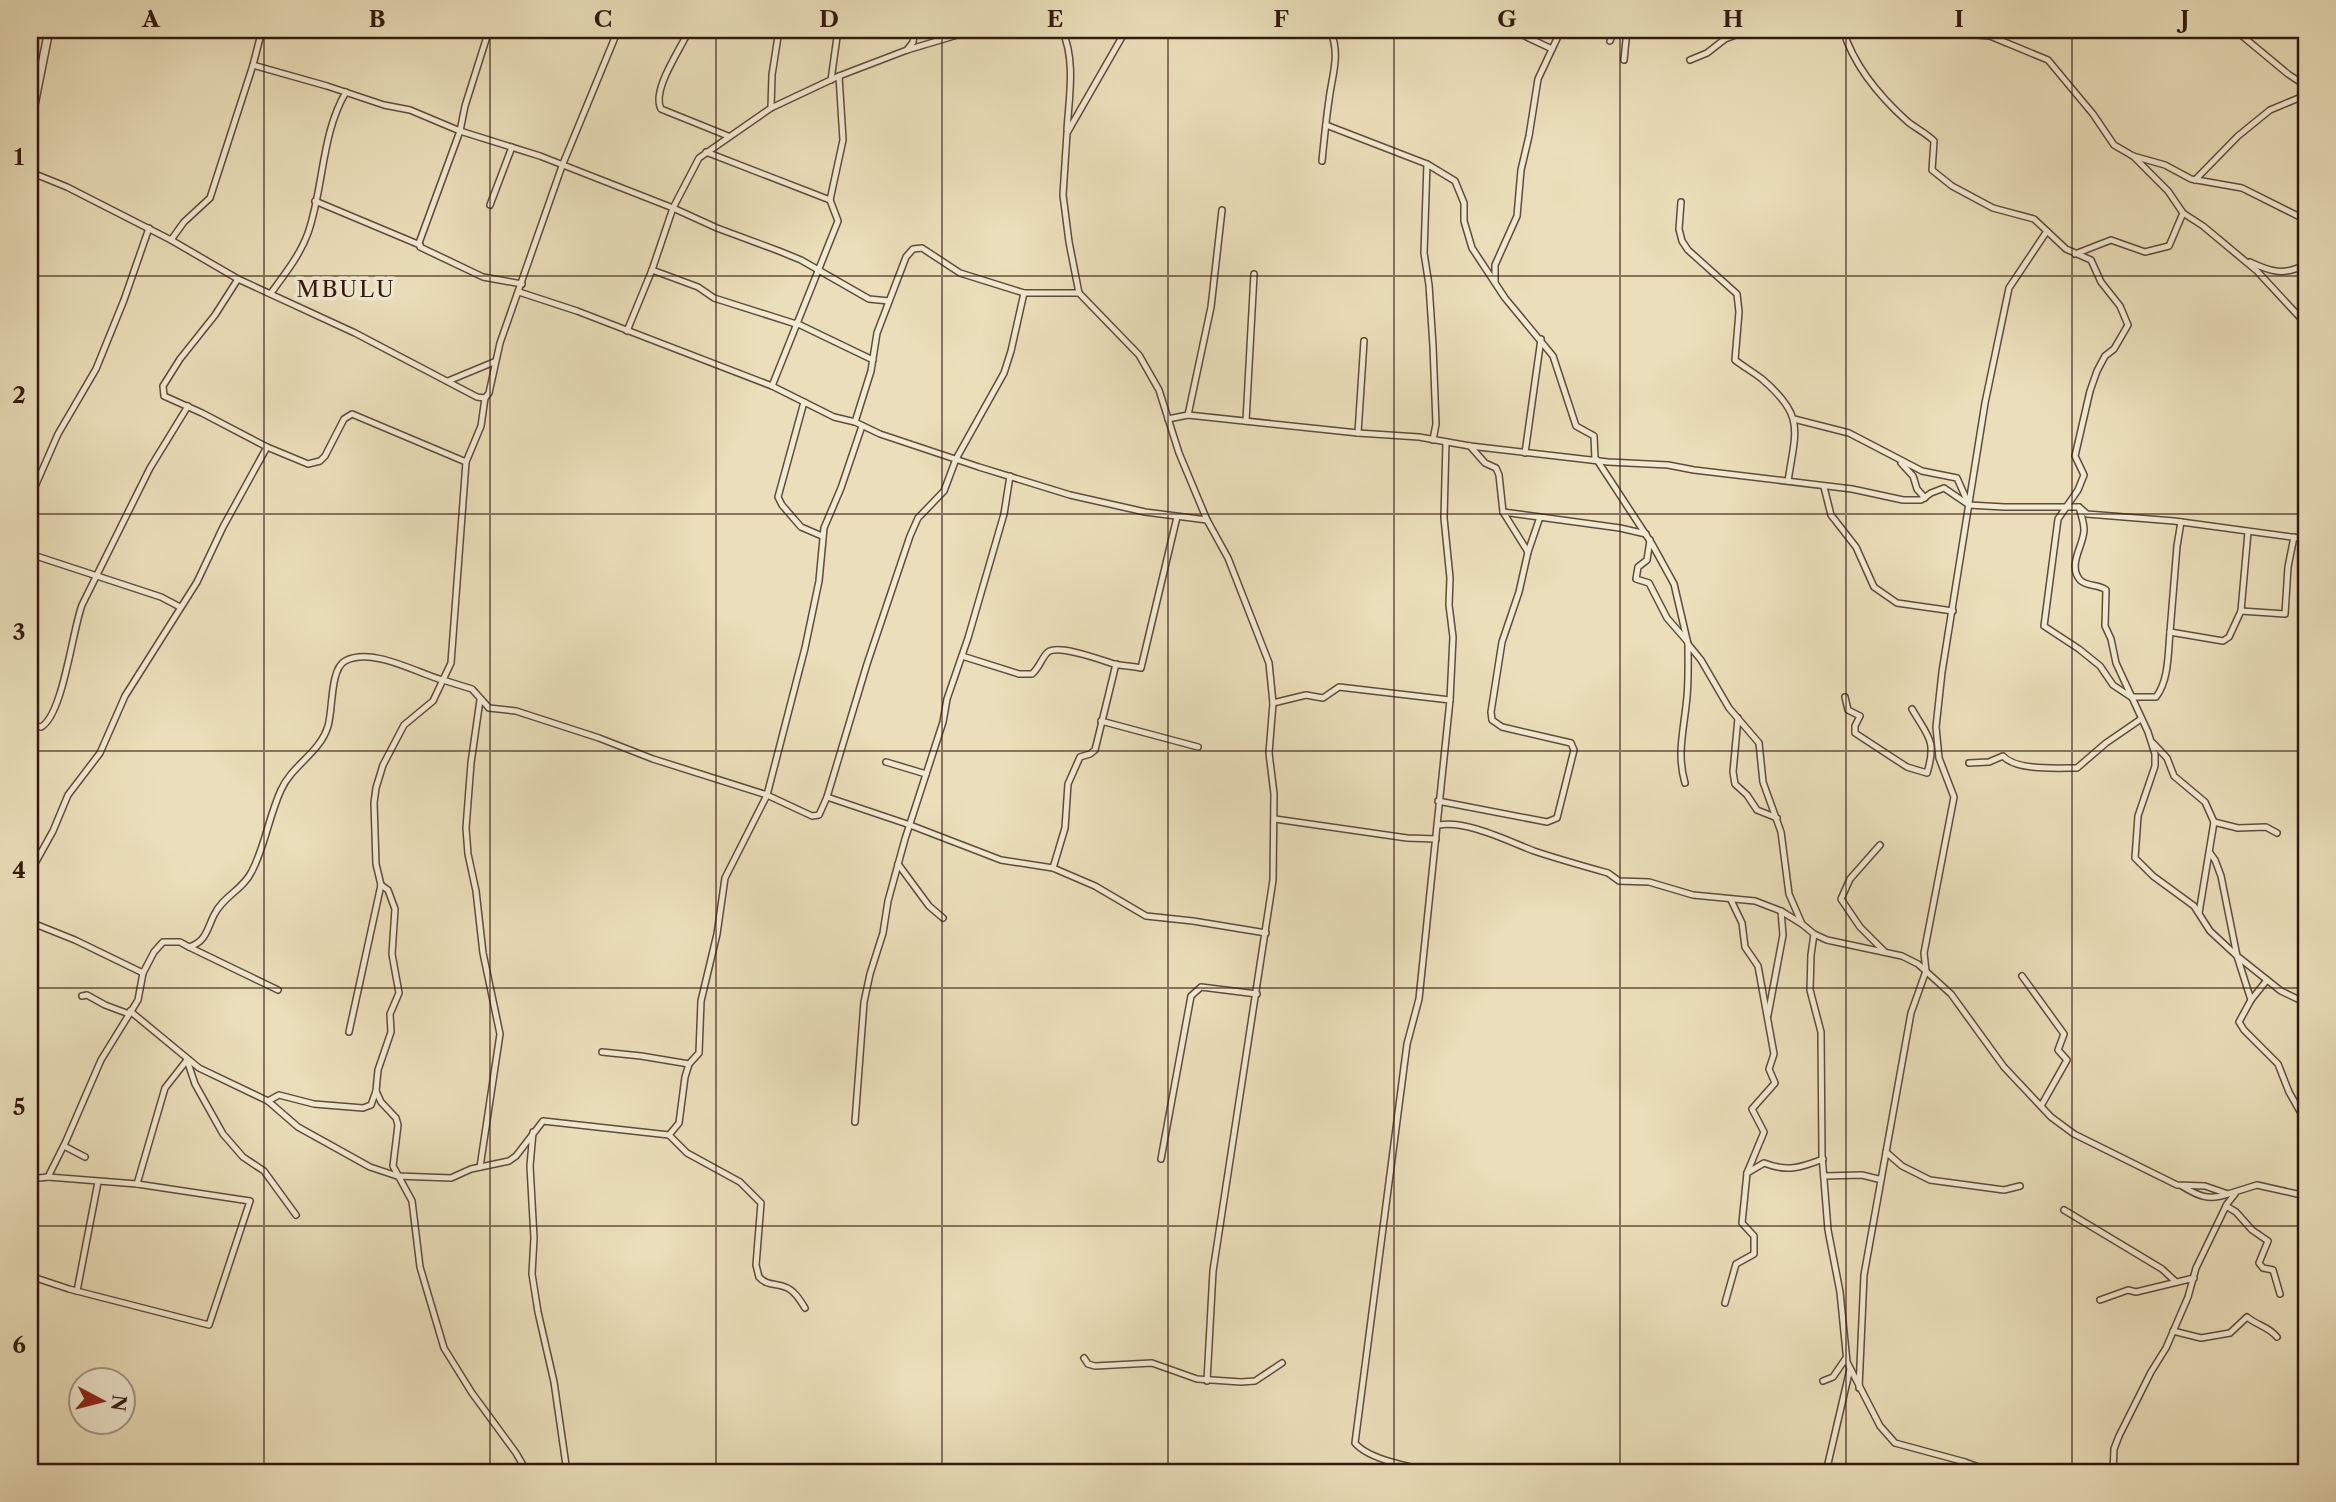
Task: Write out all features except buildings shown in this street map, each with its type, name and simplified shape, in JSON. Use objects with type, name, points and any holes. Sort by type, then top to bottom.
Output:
[{"type":"street","points":[[30,125],[49,30]]},
{"type":"street","points":[[171,240],[184,222],[211,198],[262,30]]},
{"type":"street","points":[[420,245],[421,233],[460,131],[489,30]]},
{"type":"street","points":[[349,1032],[381,885],[376,864],[374,803],[383,765],[404,724],[433,701],[451,663],[466,462],[481,426],[494,362],[562,166],[618,30]]},
{"type":"street","points":[[689,30],[659,90],[657,101],[661,109],[728,136]]},
{"type":"street","points":[[771,108],[772,75],[779,30]]},
{"type":"street","points":[[831,80],[838,30]]},
{"type":"street","points":[[907,50],[913,41],[915,30]]},
{"type":"street","points":[[626,331],[652,270],[673,208],[699,158],[771,108],[839,76],[907,50],[974,30]]},
{"type":"street","points":[[1062,30],[1066,37],[1070,68],[1063,195],[1079,293],[1139,355],[1159,390],[1207,520],[1228,558],[1269,663],[1273,702],[1269,753],[1275,819],[1273,880],[1213,1271],[1207,1381]]},
{"type":"street","points":[[1067,133],[1126,30]]},
{"type":"street","points":[[1322,161],[1336,60],[1335,41],[1330,30]]},
{"type":"street","points":[[1512,30],[1552,49]]},
{"type":"street","points":[[1495,282],[1495,265],[1517,216],[1521,170],[1530,136],[1538,79],[1561,30]]},
{"type":"street","points":[[1610,41],[1614,30]]},
{"type":"street","points":[[1624,60],[1627,30]]},
{"type":"street","points":[[1690,60],[1707,53],[1725,39],[1749,30]]},
{"type":"street","points":[[1843,30],[1856,63],[1868,80],[1910,124],[1934,141],[1931,166],[1940,177],[1993,208],[2034,219],[2057,242],[2093,263],[2101,282],[2120,306],[2128,325],[2114,349],[2105,356],[2096,371],[2075,456],[2084,475],[2078,491],[2058,519],[2044,626],[2100,666],[2113,685],[2131,697],[2156,697],[2161,690],[2181,523]]},
{"type":"street","points":[[1951,30],[1990,36],[2048,60],[2093,114],[2114,145],[2133,156],[2168,191],[2183,213],[2243,259],[2306,324]]},
{"type":"street","points":[[2235,30],[2288,75],[2306,86]]},
{"type":"street","points":[[253,65],[384,105],[410,110],[460,131],[512,147],[779,251],[869,299],[889,301]]},
{"type":"street","points":[[772,386],[838,221],[830,200],[843,140],[839,76]]},
{"type":"street","points":[[271,293],[302,247],[309,230],[338,106],[346,92]]},
{"type":"street","points":[[2195,180],[2238,136],[2270,110],[2306,95]]},
{"type":"street","points":[[1326,125],[1427,164],[1455,181],[1464,203],[1464,221],[1472,248],[1505,298],[1553,356],[1576,426],[1594,436],[1596,460],[1648,537],[1674,584],[1688,643],[1686,707],[1680,751],[1680,766],[1685,783]]},
{"type":"street","points":[[490,205],[512,147]]},
{"type":"street","points":[[706,152],[830,200]]},
{"type":"street","points":[[2133,156],[2158,162],[2195,180],[2242,188],[2306,220]]},
{"type":"street","points":[[1427,164],[1424,253],[1433,346],[1436,424],[1433,440]]},
{"type":"street","points":[[30,172],[67,187],[149,228],[238,279],[355,332],[477,397],[485,398]]},
{"type":"street","points":[[315,201],[420,245],[483,276],[522,284]]},
{"type":"street","points":[[1681,202],[1679,229],[1682,241],[1688,250],[1737,294],[1740,312],[1735,360],[1770,387],[1791,410],[1795,439],[1788,481]]},
{"type":"street","points":[[1188,415],[1211,307],[1222,210]]},
{"type":"street","points":[[2075,254],[2111,240],[2145,253],[2169,246],[2183,213]]},
{"type":"street","points":[[30,498],[58,434],[96,369],[149,228]]},
{"type":"street","points":[[1859,1388],[1864,1275],[1911,1013],[1926,971],[1924,953],[1954,797],[1939,758],[1936,727],[1987,392],[2009,288],[2047,231]]},
{"type":"street","points":[[855,422],[873,360],[874,344],[908,252],[918,248],[960,273],[1024,293],[1079,293]]},
{"type":"street","points":[[2243,259],[2271,272],[2295,270],[2306,264]]},
{"type":"street","points":[[652,270],[698,287],[714,298],[796,324],[873,360]]},
{"type":"street","points":[[1246,421],[1254,274]]},
{"type":"street","points":[[238,279],[215,315],[180,359],[163,386],[164,396],[298,461],[316,463],[328,453],[344,419],[352,414],[466,462]]},
{"type":"street","points":[[519,292],[577,311],[772,386],[834,417],[855,422],[956,459],[1070,495],[1177,517],[1207,520]]},
{"type":"street","points":[[189,947],[201,941],[225,899],[241,887],[253,869],[281,790],[294,768],[318,746],[326,733],[335,674],[340,664],[349,659],[371,657],[472,689],[489,708],[516,711],[767,795],[806,814],[816,816],[822,812],[910,536],[918,518],[944,491],[956,459],[1004,373],[1012,351],[1024,293]]},
{"type":"street","points":[[1525,453],[1541,339]]},
{"type":"street","points":[[1358,433],[1364,341]]},
{"type":"street","points":[[447,381],[494,362]]},
{"type":"street","points":[[804,402],[778,497],[801,527],[822,536]]},
{"type":"street","points":[[30,724],[41,727],[49,721],[63,687],[77,620],[96,575],[150,468],[188,406]]},
{"type":"street","points":[[1168,419],[1188,415],[1433,440],[1525,453],[1668,465],[1864,491],[1903,500],[1925,498],[1944,488],[1969,505],[2078,507],[2087,514],[2306,539]]},
{"type":"street","points":[[1794,419],[1849,433],[1922,471],[1957,478],[1969,505]]},
{"type":"street","points":[[669,1135],[679,1123],[689,1064],[699,1053],[701,1001],[717,934],[725,878],[767,795],[805,648],[819,581],[822,536],[862,426]]},
{"type":"street","points":[[1436,1472],[1371,1455],[1355,1443],[1407,1045],[1419,999],[1450,700],[1453,637],[1444,518],[1446,442]]},
{"type":"street","points":[[1470,446],[1485,463],[1496,468],[1503,512],[1528,551]]},
{"type":"street","points":[[30,877],[54,831],[68,795],[100,753],[125,696],[197,582],[223,527],[267,447]]},
{"type":"street","points":[[1899,460],[1913,476],[1917,489],[1925,498]]},
{"type":"street","points":[[855,1122],[864,1002],[898,864],[1004,514],[1010,476]]},
{"type":"street","points":[[1824,487],[1831,514],[1856,547],[1874,587],[1897,603],[1952,611]]},
{"type":"street","points":[[2078,507],[2084,533],[2076,561],[2077,574],[2083,583],[2101,586],[2106,590],[2106,629],[2119,671],[2151,741],[2155,766],[2138,816],[2135,858],[2153,876],[2194,906],[2210,931],[2237,956],[2281,991],[2306,1003]]},
{"type":"street","points":[[1503,512],[1623,528],[1648,537]]},
{"type":"street","points":[[962,656],[1020,674],[1032,674],[1040,667],[1046,654],[1053,650],[1141,667],[1177,517]]},
{"type":"street","points":[[1438,802],[1547,822],[1557,818],[1574,750],[1572,743],[1502,727],[1492,720],[1491,712],[1502,642],[1540,517]]},
{"type":"street","points":[[2169,632],[2223,641],[2229,637],[2241,611],[2248,532]]},
{"type":"street","points":[[1648,537],[1647,560],[1638,567],[1636,579],[1648,583],[1667,618],[1759,743],[1763,782],[1778,818],[1789,894],[1802,924]]},
{"type":"street","points":[[2241,611],[2285,614],[2288,567],[2294,537]]},
{"type":"street","points":[[30,554],[161,597],[180,607]]},
{"type":"street","points":[[1053,868],[1065,828],[1068,784],[1080,757],[1094,750],[1116,664]]},
{"type":"street","points":[[1273,702],[1306,695],[1323,698],[1339,687],[1450,700]]},
{"type":"street","points":[[1845,697],[1848,710],[1860,716],[1855,733],[1906,766],[1927,773],[1933,752],[1931,743],[1912,709]]},
{"type":"street","points":[[480,699],[466,828],[468,854],[477,891],[483,953],[500,1034],[480,1167]]},
{"type":"street","points":[[1738,718],[1733,779],[1757,810],[1778,818]]},
{"type":"street","points":[[1969,763],[1989,762],[2003,756],[2007,761],[2039,768],[2077,768],[2106,743],[2141,719]]},
{"type":"street","points":[[1101,721],[1198,747]]},
{"type":"street","points":[[2151,741],[2167,758],[2175,776],[2205,802],[2214,822],[2199,915]]},
{"type":"street","points":[[886,762],[926,774]]},
{"type":"street","points":[[827,797],[1001,860],[1053,868],[1095,886],[1146,916],[1266,933]]},
{"type":"street","points":[[1275,819],[1407,838],[1436,839]]},
{"type":"street","points":[[2214,822],[2238,828],[2266,827],[2277,833]]},
{"type":"street","points":[[1438,825],[1446,824],[1491,834],[1608,873],[1619,881],[1649,882],[1693,895],[1755,901],[1781,911],[1814,934],[1835,943],[1902,956],[1926,971],[1951,994],[2004,1068],[2062,1127],[2199,1197],[2232,1194],[2257,1185],[2306,1196]]},
{"type":"street","points":[[1880,845],[1850,879],[1841,899],[1860,927],[1886,953]]},
{"type":"street","points":[[2210,853],[2216,860],[2221,876],[2231,934],[2251,1000]]},
{"type":"street","points":[[898,864],[929,906],[943,918]]},
{"type":"street","points":[[268,1101],[279,1095],[314,1104],[363,1108],[371,1105],[376,1091],[378,1070],[391,1032],[390,1014],[399,993],[392,954],[395,909],[388,890],[381,885]]},
{"type":"street","points":[[1725,1303],[1736,1264],[1754,1254],[1754,1236],[1742,1223],[1748,1173],[1765,1132],[1752,1109],[1775,1083],[1769,1069],[1774,1054],[1758,966],[1745,947],[1742,923],[1731,900]]},
{"type":"street","points":[[1767,1018],[1783,935],[1781,911]]},
{"type":"street","points":[[30,922],[75,940],[143,973]]},
{"type":"street","points":[[1814,934],[1810,981],[1821,1032],[1823,1159],[1828,1230],[1840,1292],[1846,1357],[1880,1426],[1895,1443],[1992,1472]]},
{"type":"street","points":[[48,1177],[101,1060],[142,989],[143,973],[154,952],[163,943],[180,942],[278,990]]},
{"type":"street","points":[[2022,976],[2064,1034],[2058,1050],[2067,1060],[2041,1106]]},
{"type":"street","points":[[2267,980],[2240,1019],[2241,1026],[2278,1064],[2289,1092],[2306,1122]]},
{"type":"street","points":[[1161,1158],[1191,996],[1201,987],[1257,994]]},
{"type":"street","points":[[82,996],[87,995],[105,1005],[130,1013],[199,1068],[268,1101],[298,1127],[370,1167],[397,1176],[450,1178],[480,1167],[509,1161],[543,1121],[669,1135],[687,1153],[740,1182],[758,1199],[761,1209],[756,1265],[759,1277],[767,1283],[786,1287],[799,1297],[805,1308]]},
{"type":"street","points":[[603,1052],[689,1064]]},
{"type":"street","points":[[137,1184],[165,1088],[187,1060]]},
{"type":"street","points":[[187,1060],[195,1084],[223,1134],[243,1157],[264,1171],[296,1215]]},
{"type":"street","points":[[376,1091],[381,1102],[396,1118],[398,1125],[393,1166],[412,1201],[420,1267],[444,1348],[527,1472]]},
{"type":"street","points":[[533,1132],[530,1166],[535,1298],[554,1382],[567,1472]]},
{"type":"street","points":[[64,1146],[85,1157]]},
{"type":"street","points":[[1886,1152],[1902,1166],[1930,1180],[2004,1190],[2020,1186]]},
{"type":"street","points":[[1748,1173],[1764,1163],[1780,1169],[1804,1167],[1823,1159]]},
{"type":"street","points":[[1824,1176],[1862,1175],[1881,1178]]},
{"type":"street","points":[[30,1180],[48,1177],[137,1184],[250,1201],[209,1325],[30,1276]]},
{"type":"street","points":[[77,1291],[98,1182]]},
{"type":"street","points":[[2182,1186],[2205,1186],[2232,1194]]},
{"type":"street","points":[[2113,1472],[2114,1449],[2119,1436],[2173,1331],[2193,1278],[2232,1194]]},
{"type":"street","points":[[2226,1206],[2236,1212],[2252,1230],[2269,1241],[2259,1263],[2263,1268],[2273,1270],[2280,1294]]},
{"type":"street","points":[[2064,1210],[2162,1269],[2176,1282]]},
{"type":"street","points":[[2100,1300],[2128,1290],[2136,1292],[2193,1278]]},
{"type":"street","points":[[2173,1331],[2201,1338],[2230,1333],[2247,1317],[2255,1324],[2269,1327],[2277,1337]]},
{"type":"street","points":[[1823,1381],[1833,1377],[1846,1357]]},
{"type":"street","points":[[1084,1358],[1088,1364],[1095,1366],[1156,1364],[1207,1381],[1250,1382],[1282,1363]]},
{"type":"street","points":[[1826,1472],[1850,1369]]},
{"type":"district","name":"MBULU","points":[[346,289]]}]
